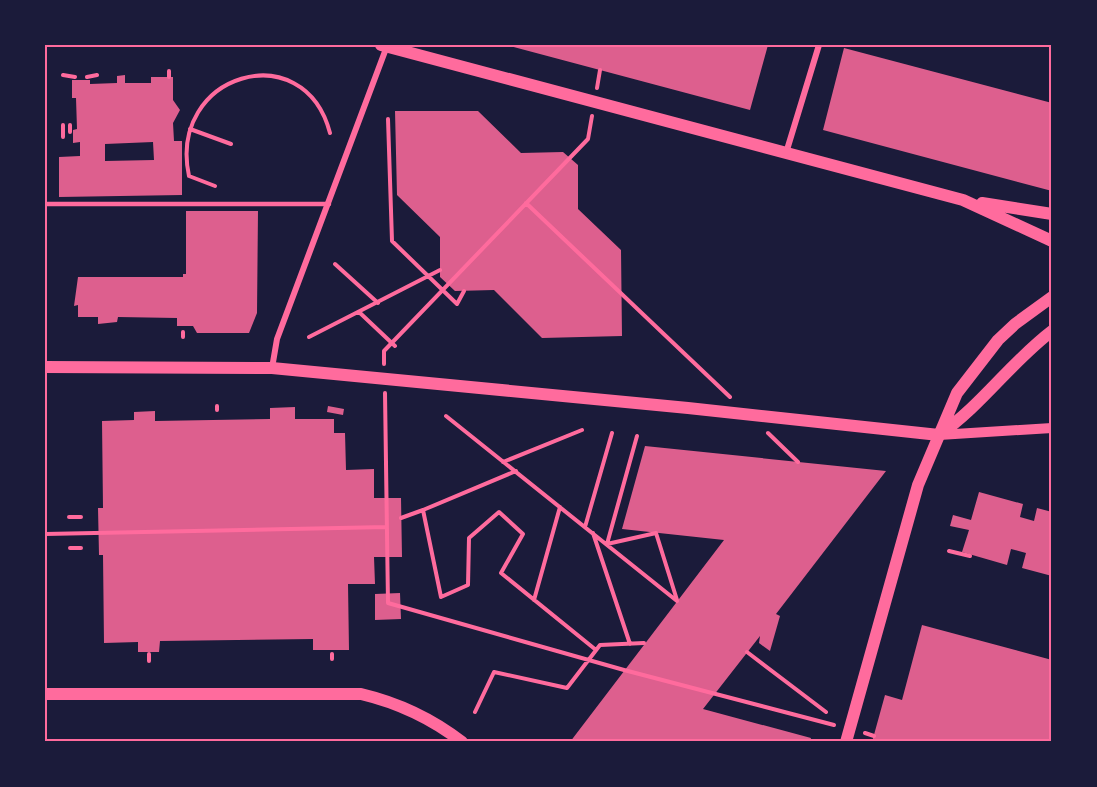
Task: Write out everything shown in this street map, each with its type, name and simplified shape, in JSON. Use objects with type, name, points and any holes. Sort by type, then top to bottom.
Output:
[{"type":"main road","points":[[385,45],[963,200],[1052,214]]},
{"type":"main road","points":[[963,200],[1052,241]]},
{"type":"main road","points":[[846,742],[911,508],[957,393],[978,363],[1015,324],[1052,297]]},
{"type":"main road","points":[[45,367],[272,368],[939,435],[980,403],[1010,368],[1052,331]]},
{"type":"main road","points":[[45,694],[361,694],[402,705],[462,742]]},
{"type":"street","points":[[272,368],[278,339],[385,45]]},
{"type":"street","points":[[786,153],[819,45]]},
{"type":"street","points":[[939,435],[1052,428]]},
{"type":"lane","points":[[45,204],[329,204]]},
{"type":"path","points":[[596,93],[600,70]]},
{"type":"path","points":[[169,71],[169,77]]},
{"type":"path","points":[[63,75],[75,77]]},
{"type":"path","points":[[87,77],[97,75]]},
{"type":"path","points":[[189,176],[186,158],[190,129],[199,108],[217,90],[239,78],[265,76],[286,81],[309,96],[322,110],[330,134]]},
{"type":"path","points":[[384,374],[384,351],[588,139],[594,105]]},
{"type":"path","points":[[388,119],[392,241],[457,304],[464,291]]},
{"type":"path","points":[[63,125],[63,136]]},
{"type":"path","points":[[70,125],[70,132]]},
{"type":"path","points":[[190,129],[231,144]]},
{"type":"path","points":[[182,174],[215,186]]},
{"type":"path","points":[[526,203],[739,405]]},
{"type":"path","points":[[335,264],[378,303]]},
{"type":"path","points":[[309,337],[440,270]]},
{"type":"path","points":[[359,312],[394,346]]},
{"type":"path","points":[[384,386],[388,603],[624,670],[840,726]]},
{"type":"path","points":[[446,416],[677,601],[656,533],[607,544]]},
{"type":"path","points":[[764,429],[798,462]]},
{"type":"path","points":[[503,462],[582,430]]},
{"type":"path","points":[[585,527],[612,434]]},
{"type":"path","points":[[607,544],[637,436]]},
{"type":"path","points":[[401,518],[516,471]]},
{"type":"path","points":[[534,600],[561,507]]},
{"type":"path","points":[[423,510],[441,597],[468,585],[469,538],[499,512],[523,534],[501,573],[596,650]]},
{"type":"path","points":[[69,517],[81,517]]},
{"type":"path","points":[[45,534],[387,527]]},
{"type":"path","points":[[593,533],[630,644]]},
{"type":"path","points":[[70,548],[81,548]]},
{"type":"path","points":[[949,550],[970,556]]},
{"type":"path","points":[[475,712],[494,672],[567,688],[600,645],[644,643]]},
{"type":"path","points":[[747,652],[826,711]]},
{"type":"path","points":[[149,654],[149,662]]},
{"type":"path","points":[[863,733],[874,736]]},
{"type":"building","points":[[506,45],[768,45],[750,110]]},
{"type":"building","points":[[844,48],[1052,103],[1052,191],[823,130]]},
{"type":"building","points":[[125,75],[125,83],[151,83],[151,77],[173,77],[173,100],[180,110],[173,123],[174,141],[182,141],[182,195],[59,197],[59,157],[80,156],[80,142],[73,143],[73,130],[77,129],[76,98],[72,98],[72,80],[90,80],[90,84],[117,83],[117,76]],"holes":[[[153,142],[154,160],[105,161],[105,144]]]},
{"type":"building","points":[[395,111],[478,111],[521,153],[563,152],[578,165],[578,209],[621,250],[622,336],[542,338],[494,290],[455,291],[440,277],[440,237],[397,195]]},
{"type":"building","points":[[186,211],[258,211],[257,313],[249,333],[197,333],[193,326],[177,326],[177,318],[118,317],[117,322],[98,324],[98,317],[78,317],[78,305],[74,306],[78,277],[183,277],[183,274],[186,274]]},
{"type":"building","points":[[328,406],[344,409],[343,415],[327,412]]},
{"type":"building","points":[[295,407],[295,419],[334,419],[334,433],[345,433],[346,470],[374,469],[374,498],[401,498],[402,557],[374,557],[375,584],[348,584],[349,650],[313,650],[313,639],[160,641],[159,652],[138,652],[138,642],[104,643],[103,555],[99,555],[98,508],[103,508],[102,421],[134,420],[134,412],[155,411],[155,421],[270,419],[270,408]]},
{"type":"building","points":[[645,446],[886,471],[776,614],[780,616],[770,651],[759,643],[760,636],[703,709],[811,738],[810,742],[570,742],[724,540],[622,529]]},
{"type":"building","points":[[979,492],[1023,504],[1020,517],[1034,521],[1037,508],[1052,512],[1052,576],[1022,568],[1026,553],[1011,549],[1007,565],[962,552],[969,530],[950,526],[953,515],[971,520]]},
{"type":"building","points":[[400,593],[401,619],[375,620],[375,594]]},
{"type":"building","points":[[922,625],[1052,660],[1052,742],[872,742],[885,695],[902,700]]}]
